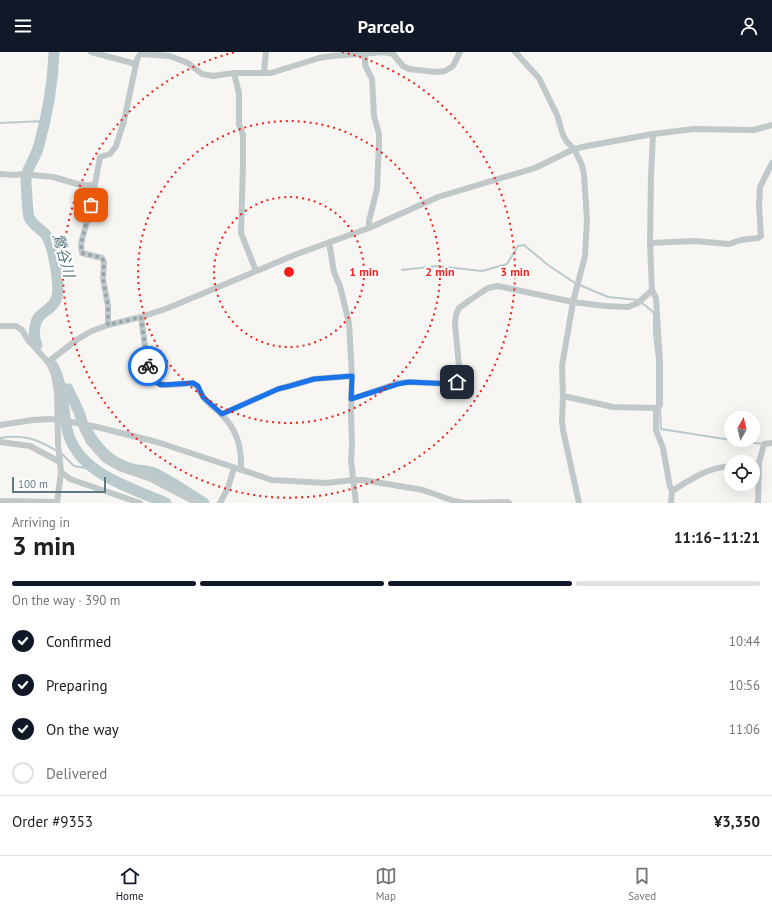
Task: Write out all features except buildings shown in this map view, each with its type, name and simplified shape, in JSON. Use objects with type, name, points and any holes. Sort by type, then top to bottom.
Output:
[{"type":"street","points":[[91,52],[136,64]]},
{"type":"street","points":[[264,73],[266,52]]},
{"type":"street","points":[[108,325],[108,306],[103,279],[104,262],[102,258],[82,253],[81,244],[91,205],[100,157],[110,154],[116,146],[124,121],[136,64],[142,53],[170,56],[188,63],[202,74],[213,76],[234,73],[264,73],[280,71],[319,58],[384,52],[393,54],[402,66],[409,69],[435,72],[445,71],[453,66],[460,52]]},
{"type":"street","points":[[515,52],[538,78],[557,115],[563,135],[574,149],[582,165],[584,175],[587,220],[585,256],[577,283],[562,366],[564,396],[562,420],[563,430],[579,503]]},
{"type":"street","points":[[369,53],[365,65],[372,79],[374,116],[379,134],[377,189],[369,222],[369,228]]},
{"type":"street","points":[[234,73],[239,94],[239,124],[243,135],[241,233],[256,272]]},
{"type":"street","points":[[48,362],[78,339],[92,331],[168,308],[329,242],[369,228],[438,197],[528,171],[574,149],[653,134],[694,129],[754,130],[772,125]]},
{"type":"street","points":[[653,134],[650,243],[652,290],[656,298],[660,364],[656,430],[663,448],[672,491],[671,503]]},
{"type":"street","points":[[650,243],[694,241],[729,244],[741,240],[758,238],[761,236],[759,206],[760,187],[772,164]]},
{"type":"street","points":[[0,174],[22,174],[53,177],[81,185],[95,186]]},
{"type":"street","points":[[329,242],[334,272],[340,286],[349,323],[352,376],[351,461],[356,503]]},
{"type":"street","points":[[351,399],[409,382],[452,384],[457,382],[460,376],[455,324],[456,315],[459,308],[488,288],[498,286],[574,302],[604,306],[628,307],[640,301],[652,290]]},
{"type":"street","points":[[141,317],[149,375],[151,379],[161,385],[193,383],[198,386],[203,397],[222,414],[236,434],[239,446],[241,470]]},
{"type":"street","points":[[0,326],[16,326],[22,330],[28,340],[48,362],[54,376],[57,392],[59,420],[58,447],[61,472],[57,503],[0,501]]},
{"type":"street","points":[[222,414],[278,389],[314,379],[352,376]]},
{"type":"street","points":[[564,396],[614,406],[658,406]]},
{"type":"street","points":[[0,425],[17,421],[59,420],[157,442],[272,480],[326,483],[364,480],[423,490],[454,501],[466,503],[509,503]]},
{"type":"street","points":[[78,424],[89,442],[105,460],[119,468],[151,479],[197,503]]},
{"type":"street","points":[[0,442],[30,446],[60,462]]},
{"type":"street","points":[[760,461],[764,445],[772,443]]},
{"type":"street","points":[[672,491],[707,470],[724,467]]},
{"type":"street","points":[[220,503],[228,488],[234,468]]},
{"type":"street","points":[[61,472],[70,479],[140,503]]},
{"type":"street","points":[[757,491],[758,503]]},
{"type":"waterway","name":"鶯谷川","points":[[37,345],[34,334],[36,321],[55,302],[58,284],[49,240],[29,217],[26,178],[38,150],[45,122],[51,87],[54,52]]},
{"type":"waterway","points":[[0,123],[45,121]]},
{"type":"waterway","points":[[402,270],[437,266],[482,271],[507,264],[518,246],[524,245],[548,265],[575,283],[608,297],[638,300],[654,314],[654,333],[657,359],[657,403],[660,408],[661,429],[724,439]]},
{"type":"waterway","points":[[53,366],[61,389],[67,429],[73,444],[82,457],[93,468],[107,477],[166,503]]},
{"type":"waterway","name":"鶯谷川","points":[[61,389],[68,389],[82,421]]},
{"type":"waterway","name":"鶯谷川","points":[[87,431],[101,450],[118,464],[136,470],[149,471],[161,476],[204,503]]},
{"type":"waterway","points":[[0,438],[30,438],[57,451]]},
{"type":"waterway","points":[[61,453],[74,466],[96,470]]},
{"type":"way so far","points":[[91,205],[81,244],[82,253],[102,258],[104,262],[103,279],[108,306],[108,325],[141,317],[148,366]]},
{"type":"route","points":[[148,366],[151,379],[161,385],[193,383],[198,386],[203,397],[222,414],[278,389],[314,379],[352,376],[351,399],[356,399],[376,390],[409,382],[452,384],[457,382]]}]
